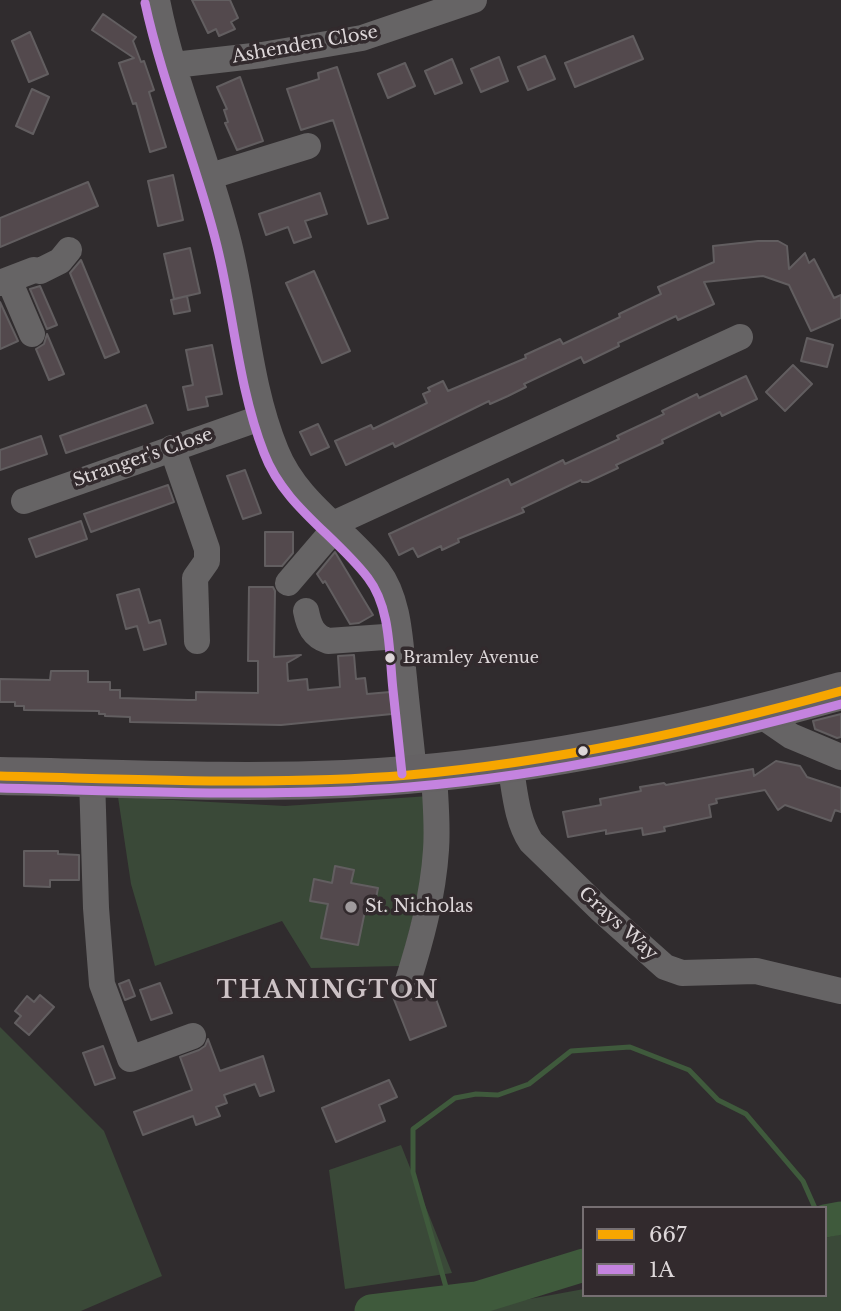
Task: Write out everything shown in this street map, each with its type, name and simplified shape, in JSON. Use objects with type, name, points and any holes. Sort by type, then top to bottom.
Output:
[{"type":"highway","points":[[0,776],[249,782],[424,773],[603,750],[759,714],[841,691]]},
{"type":"street","points":[[158,0],[174,65],[211,176],[230,247],[263,417],[276,454],[314,509],[380,574],[391,598],[436,836],[432,887],[421,940],[407,984]]},
{"type":"street","name":"Ashenden Close","points":[[174,65],[262,55],[362,38],[474,0]]},
{"type":"street","points":[[211,176],[308,146]]},
{"type":"street","points":[[32,334],[3,281],[34,270],[40,271],[60,261],[69,250]]},
{"type":"street","points":[[288,583],[334,526],[740,337]]},
{"type":"street","name":"Stranger's Close","points":[[24,501],[263,417]]},
{"type":"street","points":[[172,448],[207,548],[208,561],[195,578],[197,641]]},
{"type":"street","points":[[306,611],[312,632],[328,641],[399,636]]},
{"type":"street","points":[[759,714],[791,736],[841,757]]},
{"type":"street","name":"Grays Way","points":[[510,764],[523,829],[531,842],[665,967],[682,973],[756,971],[841,992]]},
{"type":"street","points":[[92,778],[96,908],[103,984],[130,1059],[193,1037]]},
{"type":"green space","points":[[429,796],[430,852],[400,966],[311,968],[282,921],[155,966],[131,884],[118,797],[285,806]]},
{"type":"green space","points":[[0,1027],[104,1131],[162,1276],[81,1311],[0,1311]]},
{"type":"green space","points":[[401,1145],[452,1273],[345,1289],[329,1170]]},
{"type":"green space","points":[[841,1234],[841,1311],[464,1311],[582,1289],[582,1297],[827,1297],[827,1238]]},
{"type":"building","points":[[192,0],[230,0],[238,18],[231,22],[235,29],[219,36],[216,29],[208,33]]},
{"type":"building","points":[[103,14],[136,37],[133,41],[141,62],[144,61],[154,90],[149,92],[166,147],[150,152],[136,103],[133,104],[119,63],[134,58],[92,30]]},
{"type":"building","points":[[30,32],[48,74],[29,82],[12,41]]},
{"type":"building","points":[[633,36],[643,59],[575,87],[565,63]]},
{"type":"building","points":[[545,56],[555,79],[528,90],[518,67]]},
{"type":"building","points":[[499,57],[508,81],[481,92],[471,69]]},
{"type":"building","points":[[452,59],[462,83],[435,94],[425,71]]},
{"type":"building","points":[[405,63],[415,86],[388,98],[378,74]]},
{"type":"building","points":[[337,67],[388,218],[368,224],[333,120],[301,130],[287,89],[319,79],[318,73]]},
{"type":"building","points":[[240,77],[263,141],[237,150],[225,123],[228,122],[224,110],[227,109],[217,87]]},
{"type":"building","points":[[32,89],[49,97],[33,134],[16,126]]},
{"type":"building","points":[[173,175],[183,220],[158,226],[148,181]]},
{"type":"building","points":[[88,182],[98,206],[0,247],[0,218]]},
{"type":"building","points":[[320,193],[327,214],[305,221],[311,237],[294,243],[288,227],[266,235],[259,214]]},
{"type":"building","points":[[778,241],[787,246],[789,269],[805,253],[809,263],[814,259],[834,298],[841,295],[841,318],[811,331],[789,285],[763,276],[704,282],[714,304],[678,320],[676,316],[618,343],[619,346],[584,363],[581,357],[524,384],[526,387],[508,396],[490,404],[489,401],[395,447],[393,443],[346,465],[335,441],[371,425],[373,429],[427,403],[423,394],[430,391],[428,388],[443,381],[448,391],[526,358],[525,355],[560,339],[563,344],[661,294],[658,287],[714,262],[713,246]]},
{"type":"building","points":[[190,248],[200,293],[174,299],[164,254]]},
{"type":"building","points":[[81,260],[119,352],[105,358],[70,273]]},
{"type":"building","points":[[314,271],[350,351],[322,363],[286,283]]},
{"type":"building","points":[[40,286],[57,325],[47,329],[30,289]]},
{"type":"building","points":[[187,296],[190,311],[174,314],[171,300]]},
{"type":"building","points":[[0,302],[18,341],[0,349]]},
{"type":"building","points":[[47,334],[64,374],[49,380],[36,349],[44,344]]},
{"type":"building","points":[[807,338],[833,345],[827,367],[801,361]]},
{"type":"building","points":[[212,345],[222,394],[206,397],[208,406],[188,410],[183,387],[193,385],[186,350]]},
{"type":"building","points":[[793,365],[812,384],[785,411],[766,392]]},
{"type":"building","points":[[746,376],[757,399],[722,416],[720,412],[616,465],[618,468],[588,482],[581,480],[522,508],[524,512],[458,539],[459,542],[442,550],[441,546],[418,557],[413,548],[399,555],[389,534],[508,479],[511,485],[563,460],[565,464],[619,439],[617,436],[664,414],[662,411],[697,394],[699,398]]},
{"type":"building","points":[[146,405],[153,423],[66,453],[60,436]]},
{"type":"building","points":[[318,424],[329,447],[311,455],[300,432]]},
{"type":"building","points":[[41,436],[47,454],[0,470],[0,450]]},
{"type":"building","points":[[245,470],[261,513],[243,519],[227,476]]},
{"type":"building","points":[[168,485],[174,502],[91,532],[84,514]]},
{"type":"building","points":[[81,521],[87,539],[36,557],[29,539]]},
{"type":"building","points":[[265,532],[293,532],[293,553],[282,566],[265,566]]},
{"type":"building","points":[[335,552],[373,615],[359,623],[350,624],[325,581],[323,583],[317,574]]},
{"type":"building","points":[[249,587],[273,587],[275,591],[274,657],[301,655],[287,663],[288,681],[307,679],[308,690],[340,687],[338,656],[354,655],[356,679],[365,678],[367,694],[390,692],[392,714],[281,725],[130,722],[130,717],[105,716],[99,714],[99,711],[24,710],[24,706],[15,706],[15,702],[0,702],[0,679],[50,680],[51,671],[88,671],[88,682],[110,682],[110,690],[120,690],[120,698],[196,700],[196,692],[258,693],[258,661],[248,661]]},
{"type":"building","points":[[139,589],[149,623],[160,620],[166,644],[144,650],[137,626],[126,629],[117,595]]},
{"type":"building","points":[[841,714],[841,737],[837,738],[815,729],[813,721]]},
{"type":"building","points":[[776,761],[800,766],[807,777],[841,788],[841,812],[835,810],[831,821],[785,805],[778,810],[765,790],[716,799],[717,803],[709,805],[711,817],[664,827],[665,831],[643,835],[642,828],[606,834],[606,830],[568,837],[563,812],[601,805],[600,799],[641,791],[640,787],[664,783],[666,785],[753,769],[754,776]]},
{"type":"building","points":[[24,851],[58,851],[58,854],[79,855],[79,880],[50,880],[50,887],[24,886]]},
{"type":"building","name":"St. Nicholas","points":[[335,866],[354,870],[351,883],[378,888],[373,913],[365,911],[358,945],[321,938],[328,904],[310,901],[314,879],[332,883]]},
{"type":"building","points":[[129,980],[135,996],[125,1000],[119,984]]},
{"type":"building","points":[[160,983],[172,1013],[151,1020],[140,990]]},
{"type":"building","points":[[430,983],[446,1026],[410,1040],[393,997],[411,999],[418,995],[423,986]]},
{"type":"building","points":[[40,995],[54,1007],[29,1035],[15,1023],[21,1016],[15,1011],[27,996],[34,1002]]},
{"type":"building","points":[[208,1039],[220,1071],[263,1056],[274,1091],[260,1096],[255,1084],[224,1095],[227,1103],[216,1107],[220,1116],[196,1125],[193,1116],[143,1135],[134,1112],[192,1090],[180,1057],[199,1050],[205,1046]]},
{"type":"building","points":[[103,1046],[115,1078],[95,1085],[83,1053]]},
{"type":"building","points":[[389,1080],[397,1097],[379,1105],[385,1121],[336,1142],[322,1108]]},
{"type":"waterway","points":[[450,1301],[413,1172],[413,1129],[455,1098],[476,1094],[498,1095],[529,1084],[571,1051],[630,1047],[689,1070],[718,1100],[746,1114],[803,1181],[814,1206]]},
{"type":"waterway","points":[[827,1221],[841,1218]]},
{"type":"waterway","points":[[371,1311],[477,1298],[582,1266]]},
{"type":"transit line","name":"1A","points":[[145,3],[217,246],[242,376],[264,453],[284,489],[355,562],[376,590],[381,603],[388,632],[402,774]]},
{"type":"transit line","name":"667","points":[[0,776],[256,781],[409,775],[519,762],[627,743],[841,691]]},
{"type":"transit line","name":"1A","points":[[0,788],[256,793],[358,790],[464,782],[627,755],[841,704]]},
{"type":"place","name":"Bramley Avenue","points":[[390,658]]},
{"type":"place","name":"St. Nicholas","points":[[351,907]]},
{"type":"district","name":"THANINGTON","points":[[328,991]]}]
